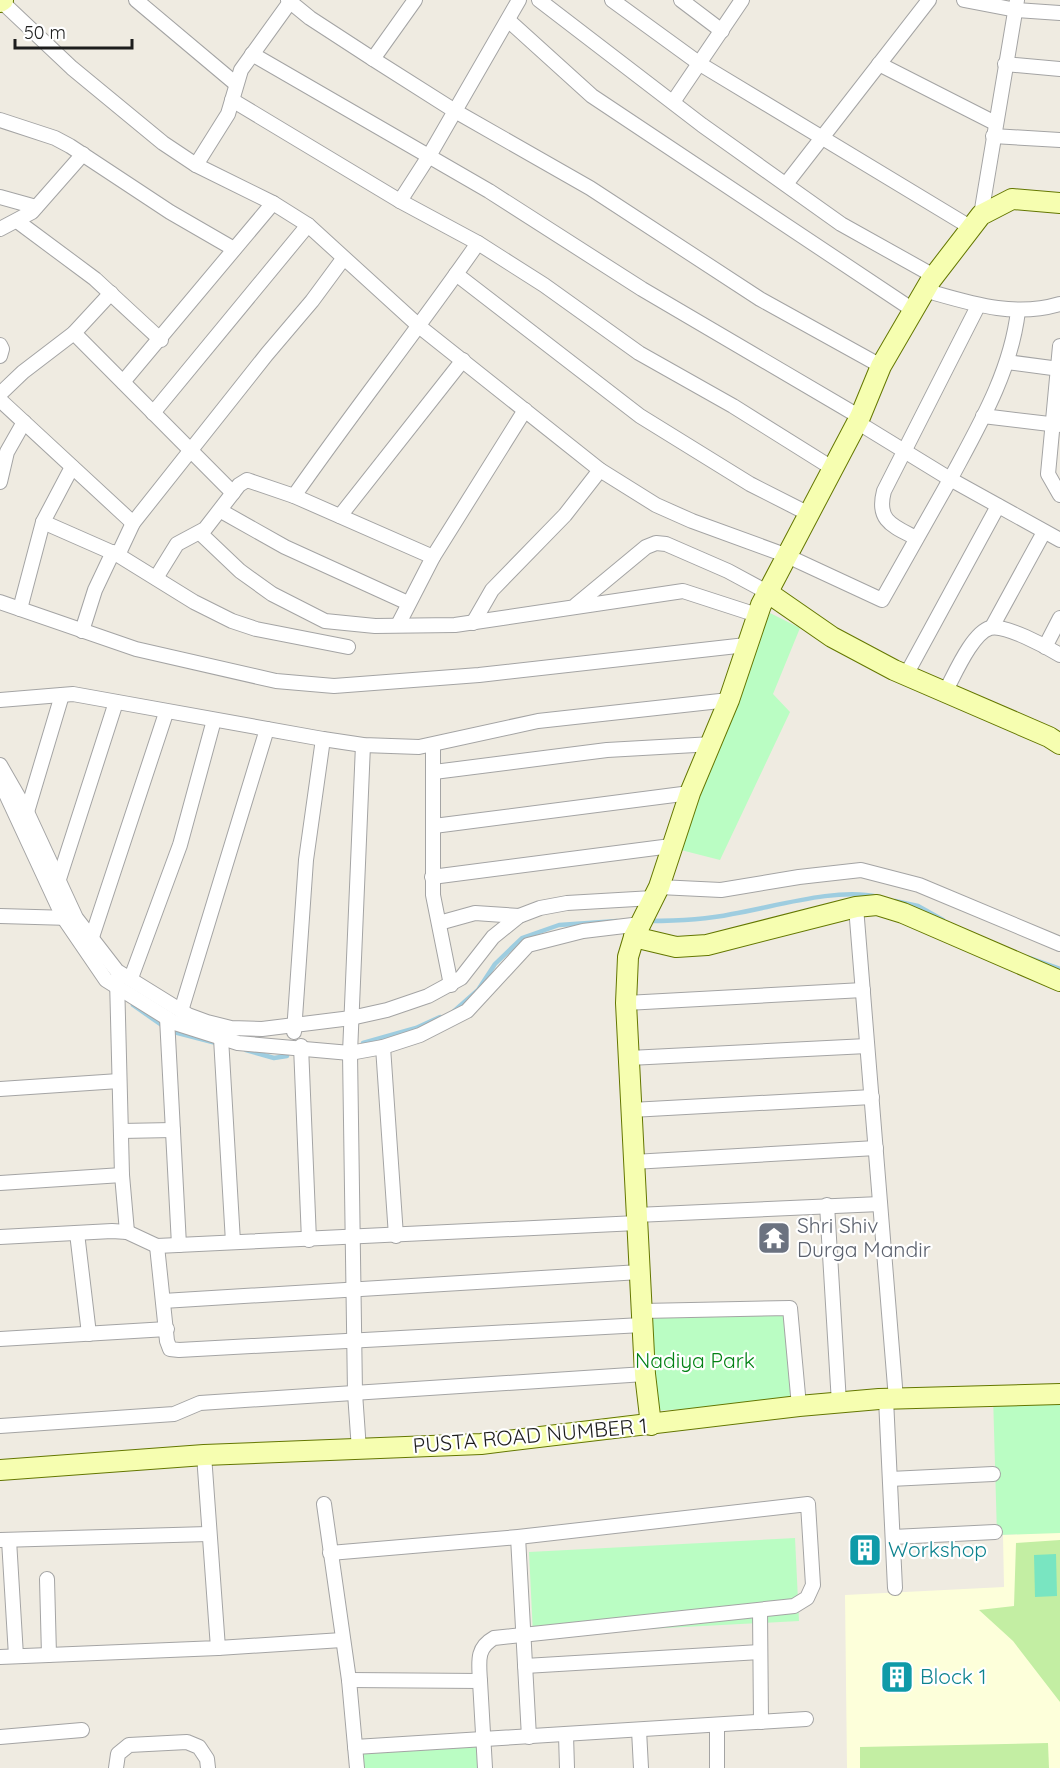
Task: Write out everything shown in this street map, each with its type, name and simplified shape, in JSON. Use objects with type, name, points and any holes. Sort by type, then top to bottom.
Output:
[{"type":"street","points":[[136,0],[236,84]]},
{"type":"street","points":[[373,59],[415,0]]},
{"type":"street","points":[[400,201],[429,156],[519,0]]},
{"type":"street","points":[[539,0],[673,102],[841,224],[929,283],[978,306],[1038,311],[1060,304]]},
{"type":"street","points":[[612,0],[700,64],[823,138],[975,221]]},
{"type":"street","points":[[681,0],[722,31]]},
{"type":"street","points":[[673,102],[742,0]]},
{"type":"street","points":[[786,184],[929,0]]},
{"type":"street","points":[[964,0],[1016,5],[1060,13]]},
{"type":"street","points":[[1,1],[116,106],[196,165],[273,203],[308,225],[420,327],[600,470],[656,505],[692,521],[785,555],[882,600],[983,416],[1007,362],[1018,311]]},
{"type":"street","points":[[196,165],[228,114],[241,70],[289,1],[310,18],[455,111],[590,188],[760,299],[881,366]]},
{"type":"street","points":[[975,221],[1016,5]]},
{"type":"street","points":[[508,20],[592,96],[913,310]]},
{"type":"street","points":[[252,54],[489,190],[642,289],[858,419],[950,479],[1060,540]]},
{"type":"street","points":[[879,64],[994,130],[1060,140]]},
{"type":"street","points":[[1005,64],[1060,69]]},
{"type":"street","points":[[232,100],[400,201],[478,243],[544,285],[639,353],[733,406],[832,468]]},
{"type":"street","points":[[0,120],[55,138],[170,212],[234,249]]},
{"type":"street","points":[[0,229],[17,221],[36,207],[83,154]]},
{"type":"street","points":[[0,197],[36,207]]},
{"type":"street","points":[[651,1425],[645,1374],[633,1162],[626,1003],[628,957],[654,896],[690,793],[713,744],[766,591],[810,514],[858,419],[881,366],[913,310],[929,283],[975,221],[1012,199],[1060,203]]},
{"type":"street","points":[[123,382],[161,340],[273,203]]},
{"type":"street","points":[[17,221],[111,293],[161,340]]},
{"type":"street","points":[[153,413],[308,225]]},
{"type":"street","points":[[294,496],[344,424],[420,327],[478,243]]},
{"type":"street","points":[[82,631],[95,590],[133,523],[343,259]]},
{"type":"street","points":[[456,274],[640,416],[750,484],[810,514]]},
{"type":"street","points":[[0,394],[23,372],[74,333],[111,293]]},
{"type":"street","points":[[916,538],[893,526],[882,512],[884,491],[978,306]]},
{"type":"street","points":[[74,333],[233,493]]},
{"type":"street","points":[[0,345],[2,349],[0,356]]},
{"type":"street","points":[[1060,346],[1056,424],[1048,474],[1060,495]]},
{"type":"street","points":[[340,516],[463,360]]},
{"type":"street","points":[[1007,362],[1059,368]]},
{"type":"street","points":[[0,400],[133,523]]},
{"type":"street","points":[[398,625],[433,557],[525,410]]},
{"type":"street","points":[[983,416],[1056,424]]},
{"type":"street","points":[[0,482],[7,452],[24,422]]},
{"type":"street","points":[[20,609],[43,522],[72,467]]},
{"type":"street","points":[[473,623],[492,590],[565,515],[600,470]]},
{"type":"street","points":[[156,578],[177,544],[200,533],[246,480],[294,496],[433,557]]},
{"type":"street","points":[[906,675],[998,506]]},
{"type":"street","points":[[220,511],[285,547],[408,603]]},
{"type":"street","points":[[43,522],[116,554],[210,612],[256,629],[348,647]]},
{"type":"street","points":[[945,692],[982,632],[992,627],[1044,532]]},
{"type":"street","points":[[200,533],[240,571],[272,594],[305,613],[325,621],[398,625],[473,623],[576,605],[683,591],[757,615]]},
{"type":"street","points":[[576,605],[646,547],[656,543],[719,566],[766,591],[832,637],[906,675],[1060,744]]},
{"type":"street","points":[[0,602],[82,631],[176,659],[276,681],[334,686],[479,675],[746,645]]},
{"type":"street","points":[[1045,647],[1060,618]]},
{"type":"street","points":[[992,627],[1060,655]]},
{"type":"street","points":[[0,700],[62,695],[116,702],[166,713],[363,745],[433,745],[547,720],[729,700]]},
{"type":"street","points":[[27,812],[62,695]]},
{"type":"street","points":[[59,879],[116,702]]},
{"type":"street","points":[[91,940],[166,713]]},
{"type":"street","points":[[131,978],[180,845],[214,720]]},
{"type":"street","points":[[181,1011],[267,729]]},
{"type":"street","points":[[309,1240],[303,1047],[295,1025],[306,860],[323,739]]},
{"type":"street","points":[[434,772],[607,750],[713,744]]},
{"type":"street","points":[[359,1450],[355,1393],[354,1236],[348,1052],[363,745]]},
{"type":"street","points":[[433,745],[432,877],[451,985]]},
{"type":"street","points":[[1,778],[27,812],[59,879],[69,918],[117,971],[181,1011],[207,1022],[231,1028],[262,1029],[351,1018],[398,1007],[451,985],[472,968],[493,938],[519,916],[540,908],[567,903],[721,890],[800,876],[861,870],[919,885],[1060,944]]},
{"type":"street","points":[[1,778],[21,829],[69,918],[106,980],[167,1019],[222,1043],[348,1052],[384,1047],[420,1035],[467,1011],[528,945],[583,931],[638,931],[676,947],[707,945],[856,907],[877,905],[903,913],[1060,981]]},
{"type":"street","points":[[434,826],[690,793]]},
{"type":"street","points":[[432,877],[671,846]]},
{"type":"street","points":[[856,907],[880,1204],[891,1399],[890,1479],[895,1588]]},
{"type":"street","points":[[439,923],[475,913],[519,916]]},
{"type":"street","points":[[0,916],[69,918]]},
{"type":"street","points":[[117,971],[122,1175],[127,1232]]},
{"type":"street","points":[[626,1003],[863,990]]},
{"type":"street","points":[[167,1019],[179,1245]]},
{"type":"street","points":[[222,1043],[232,1242]]},
{"type":"street","points":[[384,1047],[396,1236]]},
{"type":"street","points":[[629,1058],[867,1047]]},
{"type":"street","points":[[0,1089],[119,1082]]},
{"type":"street","points":[[631,1110],[872,1097]]},
{"type":"street","points":[[121,1131],[173,1130]]},
{"type":"street","points":[[633,1162],[876,1148]]},
{"type":"street","points":[[0,1183],[122,1175]]},
{"type":"street","points":[[0,1237],[127,1232],[157,1246],[396,1236],[827,1205],[880,1204]]},
{"type":"street","points":[[827,1205],[839,1403]]},
{"type":"street","points":[[77,1233],[89,1334]]},
{"type":"street","points":[[157,1246],[171,1348],[179,1350],[354,1341],[790,1308],[800,1406]]},
{"type":"street","points":[[163,1301],[640,1272]]},
{"type":"street","points":[[0,1339],[167,1329]]},
{"type":"street","points":[[0,1426],[174,1414],[200,1403],[645,1374]]},
{"type":"street","name":"PUSTA ROAD NUMBER 1","points":[[0,1470],[204,1455],[481,1444],[800,1406],[891,1399],[1060,1394]]},
{"type":"street","points":[[204,1455],[218,1648]]},
{"type":"street","points":[[890,1479],[993,1474]]},
{"type":"street","points":[[324,1504],[349,1680],[357,1768]]},
{"type":"street","points":[[330,1553],[518,1537],[808,1504],[813,1585],[807,1598],[794,1606],[494,1638],[483,1644],[478,1657],[485,1768]]},
{"type":"street","points":[[893,1537],[995,1532]]},
{"type":"street","points":[[16,1656],[4,1540],[208,1534]]},
{"type":"street","points":[[518,1537],[529,1737]]},
{"type":"street","points":[[47,1579],[49,1655]]},
{"type":"street","points":[[760,1610],[761,1722]]},
{"type":"street","points":[[0,1657],[218,1648],[342,1640]]},
{"type":"street","points":[[525,1666],[760,1652]]},
{"type":"street","points":[[349,1680],[480,1681]]},
{"type":"street","points":[[356,1747],[806,1719]]},
{"type":"street","points":[[717,1725],[717,1768]]},
{"type":"street","points":[[0,1737],[82,1730]]},
{"type":"street","points":[[639,1730],[641,1768]]},
{"type":"street","points":[[566,1735],[567,1768]]},
{"type":"street","points":[[116,1768],[118,1754],[129,1745],[188,1742],[199,1747],[207,1759],[208,1768]]},
{"type":"shaded area","points":[[1060,1532],[1060,1768],[847,1768],[845,1595],[1004,1587],[1003,1535]]},
{"type":"green space","points":[[770,613],[800,628],[773,694],[790,712],[720,860],[677,849]]},
{"type":"green space","name":"Nadiya Park","points":[[642,1311],[792,1314],[795,1403],[650,1411]]},
{"type":"green space","points":[[993,1395],[1060,1395],[1060,1533],[997,1535]]},
{"type":"green space","points":[[795,1538],[799,1621],[533,1635],[529,1552]]},
{"type":"green space","points":[[1060,1540],[1060,1702],[1013,1641],[979,1610],[1014,1606],[1016,1543]]},
{"type":"green space","points":[[1056,1554],[1057,1596],[1035,1597],[1034,1555]]},
{"type":"green space","points":[[475,1741],[479,1768],[357,1768],[355,1747]]},
{"type":"green space","points":[[1048,1743],[1049,1768],[860,1768],[860,1747]]},
{"type":"waterway","points":[[649,921],[711,918],[805,899],[844,894],[878,897]]},
{"type":"waterway","points":[[895,901],[918,906],[943,920]]},
{"type":"waterway","points":[[453,1012],[478,990],[495,964],[522,938],[559,925],[617,921]]},
{"type":"waterway","points":[[1027,957],[1060,969]]},
{"type":"waterway","points":[[133,1005],[163,1026]]},
{"type":"waterway","points":[[363,1043],[416,1028],[440,1017]]},
{"type":"waterway","points":[[170,1031],[220,1044]]},
{"type":"waterway","points":[[246,1050],[274,1058],[287,1056]]},
{"type":"place","name":"Shri Shiv Durga Mandir","points":[[774,1238]]},
{"type":"place","name":"Workshop","points":[[865,1550]]},
{"type":"place","name":"Block 1","points":[[897,1677]]}]
